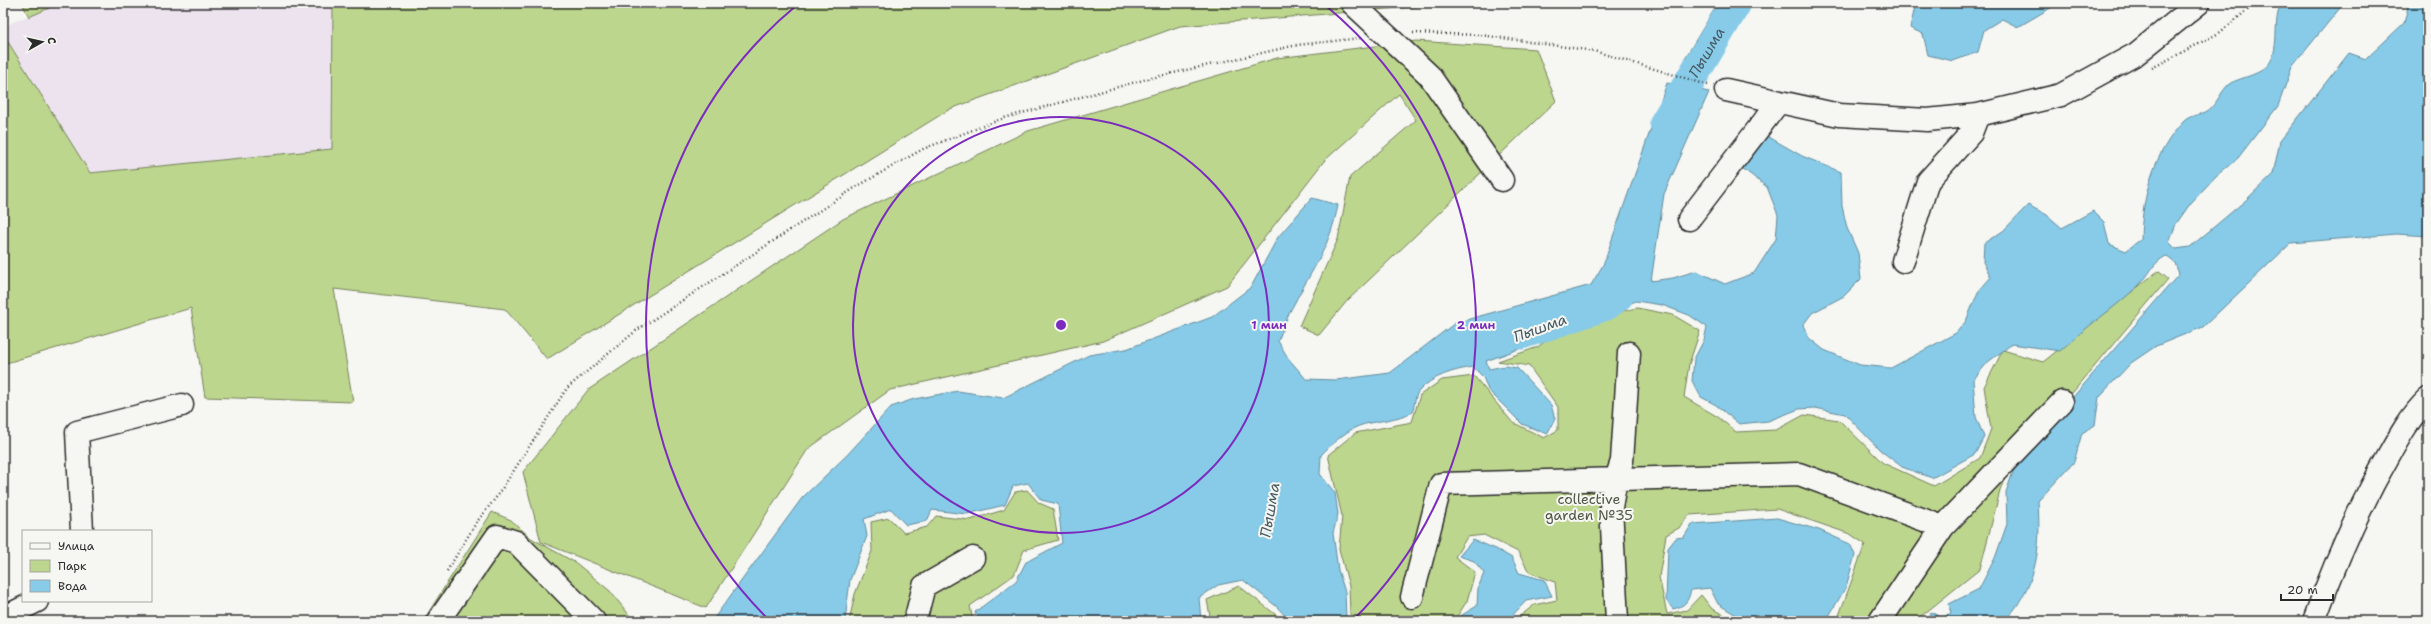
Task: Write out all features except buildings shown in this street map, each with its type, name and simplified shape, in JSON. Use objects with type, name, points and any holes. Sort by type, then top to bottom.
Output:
[{"type":"street","points":[[1352,3],[1429,75],[1502,180]]},
{"type":"street","points":[[1726,90],[1839,115],[1927,120],[1978,115],[2061,95],[2136,54],[2199,3]]},
{"type":"street","points":[[1689,219],[1778,102]]},
{"type":"street","points":[[1903,261],[1928,181],[1971,133],[1978,115]]},
{"type":"street","points":[[1617,621],[1611,507],[1616,479],[1622,462],[1628,353]]},
{"type":"street","points":[[2314,621],[2329,577],[2373,484],[2396,443],[2420,407],[2428,399]]},
{"type":"street","points":[[1880,621],[1943,527],[2062,402]]},
{"type":"street","points":[[82,530],[77,432],[182,405]]},
{"type":"street","points":[[1412,598],[1441,484],[1799,474],[1943,527]]},
{"type":"street","points":[[438,621],[497,536],[516,542],[594,621]]},
{"type":"street","points":[[915,621],[924,586],[974,558]]},
{"type":"street","points":[[3,618],[35,602]]},
{"type":"path","points":[[444,575],[476,523],[498,495],[567,388],[637,330],[856,187],[923,149],[1004,118],[1147,79],[1297,45],[1386,35],[1481,35],[1594,52],[1668,72],[1726,90]]},
{"type":"shaded area","points":[[60,3],[333,3],[332,149],[90,174],[3,34],[3,29],[11,23]]},
{"type":"green space","points":[[22,3],[60,3],[29,17]]},
{"type":"green space","points":[[333,3],[1438,3],[1436,5],[1180,26],[950,109],[547,359],[505,309],[334,289],[353,402],[205,397],[191,308],[3,364],[3,230],[5,229],[3,224],[3,34],[90,173],[332,149]]},
{"type":"green space","points":[[1416,41],[1536,49],[1556,101],[1347,301],[1319,335],[1299,326],[1338,239],[1350,177],[1416,120],[1399,94],[1324,161],[1227,286],[1103,341],[890,390],[808,449],[706,608],[541,542],[523,472],[588,390],[843,219],[1028,131],[1277,58]]},
{"type":"green space","name":"collective garden №35","points":[[2158,271],[2168,279],[2015,461],[2001,487],[1980,569],[1915,621],[1837,621],[1865,544],[1850,534],[1777,509],[1689,515],[1679,528],[1666,535],[1659,577],[1667,614],[1687,610],[1701,595],[1712,609],[1737,621],[1514,621],[1534,605],[1557,600],[1555,582],[1529,572],[1518,552],[1484,535],[1467,537],[1455,557],[1475,572],[1467,601],[1454,621],[1358,621],[1350,614],[1349,586],[1339,549],[1342,516],[1328,455],[1355,433],[1412,422],[1420,395],[1442,380],[1474,376],[1512,422],[1544,438],[1558,430],[1558,407],[1529,366],[1498,361],[1538,347],[1569,322],[1637,308],[1673,315],[1700,331],[1689,364],[1684,397],[1718,417],[1736,432],[1776,430],[1804,415],[1839,420],[1883,463],[1934,486],[1980,458],[1991,429],[1984,387],[2003,350],[2043,362]]},
{"type":"green space","points":[[1027,490],[1039,503],[1053,509],[1058,540],[1024,550],[1014,575],[970,606],[973,621],[849,621],[855,594],[872,551],[871,522],[889,518],[904,533],[927,527],[936,516],[970,520],[1004,510],[1015,492]]},
{"type":"green space","points":[[492,512],[511,520],[531,538],[576,563],[610,591],[634,621],[423,621]]},
{"type":"green space","points":[[1239,586],[1283,621],[1211,621],[1207,600]]},
{"type":"water","points":[[1718,3],[1741,3],[1735,9],[1726,39],[1708,74],[1685,58]]},
{"type":"water","points":[[1916,3],[2059,3],[2018,27],[2002,19],[1984,30],[1978,52],[1953,61],[1928,55],[1923,34],[1910,28]]},
{"type":"water","points":[[2282,3],[2344,3],[2292,67],[2278,106],[2238,158],[2216,176],[2190,204],[2176,224],[2169,242],[2176,249],[2190,247],[2246,200],[2273,174],[2280,141],[2349,53],[2366,59],[2404,23],[2409,3],[2428,3],[2428,236],[2396,234],[2291,243],[2203,327],[2156,346],[2131,363],[2099,397],[2095,425],[2082,433],[2074,462],[2038,501],[2039,539],[2032,576],[2015,609],[2010,615],[2000,621],[1926,621],[1931,612],[1942,618],[1951,613],[1949,604],[1979,589],[1995,558],[2007,524],[2006,492],[2013,472],[2049,418],[2067,404],[2179,274],[2175,263],[2166,256],[2157,262],[2143,281],[2129,294],[2060,351],[2012,344],[1988,362],[1973,380],[1976,417],[1984,437],[1975,454],[1932,478],[1902,467],[1880,450],[1845,414],[1815,408],[1799,409],[1768,421],[1739,424],[1716,405],[1701,397],[1692,381],[1694,359],[1704,340],[1707,327],[1689,315],[1662,305],[1636,301],[1618,308],[1562,317],[1535,343],[1486,361],[1489,369],[1505,366],[1517,368],[1551,405],[1555,419],[1547,434],[1522,424],[1488,390],[1483,377],[1473,367],[1444,374],[1430,381],[1418,393],[1413,412],[1407,415],[1359,426],[1341,436],[1321,455],[1320,474],[1335,493],[1338,514],[1333,533],[1338,570],[1345,592],[1346,618],[1348,621],[1290,621],[1276,606],[1243,580],[1218,585],[1199,598],[1201,621],[979,621],[975,612],[1016,581],[1026,562],[1062,543],[1058,504],[1041,500],[1028,483],[1013,486],[1005,505],[967,514],[932,510],[927,521],[906,525],[891,509],[864,519],[867,536],[850,580],[845,621],[712,621],[802,498],[847,455],[891,407],[914,399],[958,391],[1003,398],[1089,355],[1126,349],[1212,317],[1251,287],[1278,237],[1312,198],[1338,205],[1335,220],[1326,245],[1289,313],[1278,341],[1288,358],[1306,379],[1336,380],[1390,373],[1455,323],[1591,285],[1603,265],[1667,83],[1709,92],[1664,194],[1651,281],[1673,278],[1696,271],[1725,284],[1754,273],[1776,239],[1778,215],[1767,187],[1734,162],[1748,145],[1767,136],[1802,156],[1841,172],[1842,206],[1847,228],[1858,253],[1861,279],[1844,296],[1812,313],[1803,325],[1809,338],[1824,350],[1860,365],[1891,368],[1956,333],[1966,321],[1978,292],[1991,277],[1983,262],[1984,243],[2003,231],[2028,205],[2047,215],[2062,228],[2093,211],[2104,222],[2109,244],[2126,251],[2141,239],[2147,191],[2157,161],[2165,146],[2184,121],[2208,110],[2228,85],[2257,73],[2266,67],[2271,61],[2274,53],[2277,18]]},
{"type":"water","points":[[1777,518],[1819,530],[1850,544],[1855,555],[1846,587],[1826,621],[1746,621],[1718,604],[1710,588],[1691,590],[1689,598],[1685,603],[1673,609],[1666,600],[1668,548],[1676,538],[1684,537],[1692,524]]},
{"type":"water","points":[[1473,540],[1496,549],[1512,558],[1519,573],[1544,580],[1552,596],[1526,601],[1507,621],[1459,621],[1462,615],[1477,606],[1478,588],[1484,573],[1474,561],[1459,556]]},
{"type":"waterway","name":"Пышма","points":[[1665,123],[1736,3]]},
{"type":"waterway","name":"Пышма","points":[[1521,334],[1606,305],[1618,296]]}]
